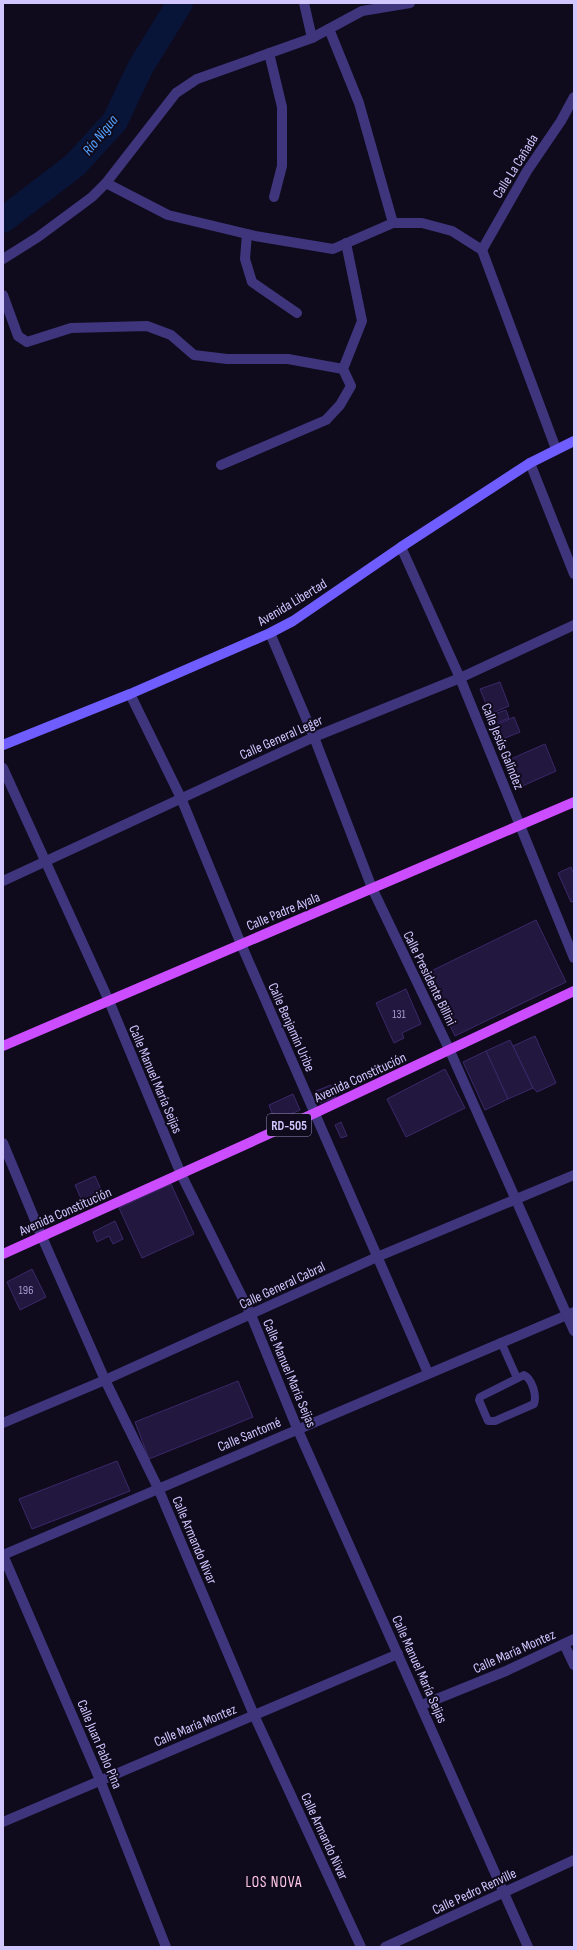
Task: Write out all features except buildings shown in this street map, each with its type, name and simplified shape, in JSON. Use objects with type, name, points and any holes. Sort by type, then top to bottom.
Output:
[{"type":"main road","name":"Avenida Libertad","points":[[3,746],[130,694],[270,633],[293,621],[401,547],[530,463],[574,441]]},
{"type":"main road","name":"Calle Padre Ayala","points":[[3,1046],[574,802]]},
{"type":"main road","name":"Avenida Constitución","points":[[3,1254],[450,1051],[574,991]]},
{"type":"street","points":[[304,3],[312,38]]},
{"type":"street","points":[[3,258],[50,228],[92,197],[106,183],[176,93],[197,79],[312,38],[362,11],[410,3]]},
{"type":"street","points":[[329,29],[359,103],[393,222]]},
{"type":"street","points":[[270,53],[282,107],[282,166],[274,197]]},
{"type":"street","name":"Calle La Cañada","points":[[482,250],[527,171],[574,97]]},
{"type":"street","points":[[106,183],[168,215],[247,234],[333,249],[393,222],[422,223],[452,231],[482,250],[556,449]]},
{"type":"street","points":[[247,234],[245,259],[252,282],[297,314]]},
{"type":"street","points":[[221,465],[326,420],[340,405],[351,386],[343,369],[362,321],[346,244]]},
{"type":"street","points":[[3,295],[18,336],[27,342],[71,328],[147,326],[171,336],[194,355],[227,359],[288,359],[343,369]]},
{"type":"street","points":[[530,463],[574,574]]},
{"type":"street","name":"Calle Jesús Galíndez","points":[[401,547],[460,678],[574,958]]},
{"type":"street","name":"Calle General Leger","points":[[3,881],[314,737],[460,678],[574,625]]},
{"type":"street","name":"Calle Presidente Billini","points":[[270,633],[314,737],[372,888],[450,1051],[516,1199],[570,1313],[574,1331]]},
{"type":"street","name":"Calle Benjamín Uribe","points":[[130,694],[180,798],[241,944],[428,1373]]},
{"type":"street","name":"Calle Manuel María Seijas","points":[[3,768],[108,1001],[181,1174],[251,1315],[297,1428],[422,1705],[503,1893],[528,1947]]},
{"type":"street","name":"Calle Armando Nivar","points":[[3,1144],[105,1380],[158,1488],[254,1715],[361,1947]]},
{"type":"street","name":"Calle General Cabral","points":[[3,1423],[105,1380],[378,1257],[574,1175]]},
{"type":"street","name":"Calle Santomé","points":[[3,1555],[297,1428],[570,1313]]},
{"type":"street","name":"Calle Juan Pablo Pina","points":[[3,1555],[100,1780],[166,1947]]},
{"type":"street","name":"Calle María Montez","points":[[422,1705],[506,1671],[574,1639]]},
{"type":"street","points":[[564,1644],[574,1665]]},
{"type":"street","name":"Calle María Montez","points":[[3,1822],[398,1654]]},
{"type":"street","name":"Calle Pedro Renville","points":[[385,1947],[574,1860]]},
{"type":"lane","points":[[501,1342],[517,1378]]},
{"type":"lane","points":[[524,1375],[528,1378],[536,1395],[534,1404],[495,1421],[488,1421],[480,1397],[517,1378],[524,1375]]},
{"type":"waterway","name":"Río Nigua","points":[[3,220],[75,165],[115,121],[140,68],[180,3]]},
{"type":"district","name":"LOS NOVA","points":[[274,1882]]}]
